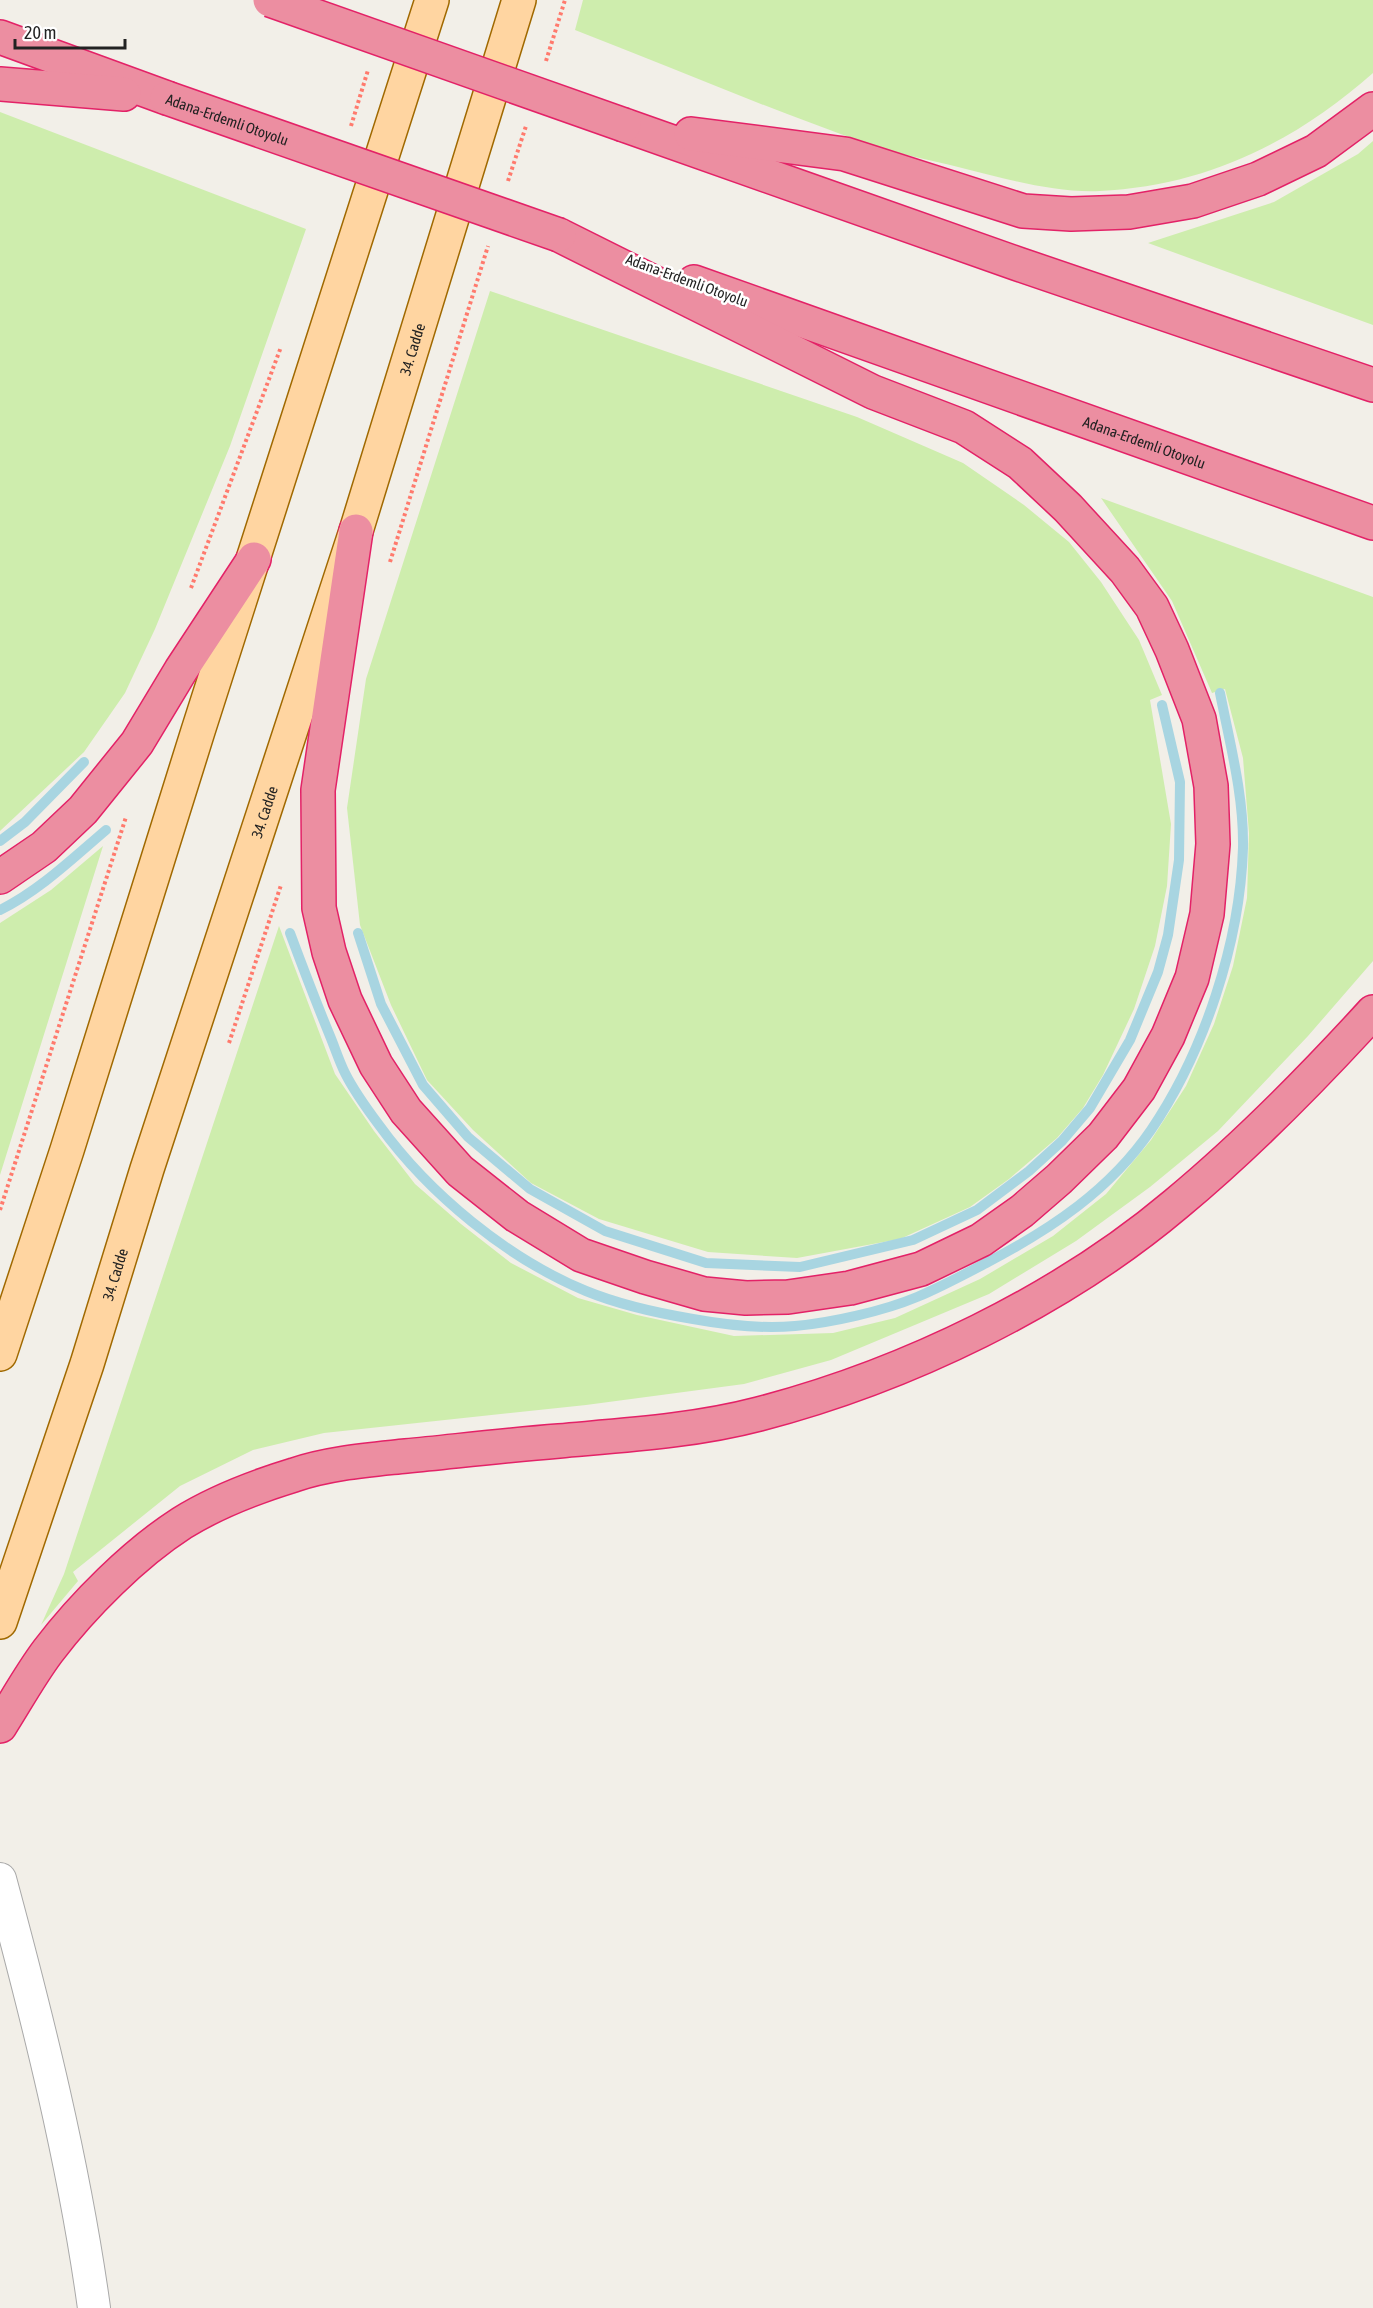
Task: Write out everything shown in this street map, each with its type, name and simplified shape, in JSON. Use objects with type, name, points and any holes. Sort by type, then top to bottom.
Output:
[{"type":"highway","points":[[270,0],[1018,264],[1373,385]]},
{"type":"highway","name":"Adana-Erdemli Otoyolu","points":[[0,37],[1373,524]]},
{"type":"highway","points":[[0,84],[167,98]]},
{"type":"highway","points":[[624,125],[845,154],[1023,211],[1071,214],[1129,212],[1193,201],[1215,194],[1258,179],[1316,151],[1373,109]]},
{"type":"highway","points":[[356,531],[318,790],[319,908],[329,952],[350,1011],[376,1065],[406,1111],[460,1171],[517,1216],[581,1255],[704,1294],[746,1298],[788,1297],[850,1288],[921,1269],[981,1240],[1006,1223],[1059,1179],[1102,1136],[1139,1089],[1168,1036],[1192,978],[1207,914],[1213,844],[1211,786],[1199,719],[1172,650],[1152,607],[1125,570],[1068,508],[1020,463],[963,427],[873,392],[559,235]]},
{"type":"highway","points":[[0,878],[44,847],[82,810],[138,743],[181,670],[254,559]]},
{"type":"highway","points":[[0,1726],[47,1652],[95,1596],[183,1522],[221,1503],[296,1474],[365,1461],[496,1446],[653,1433],[758,1414],[882,1375],[991,1325],[1080,1275],[1173,1207],[1256,1135],[1373,1012]]},
{"type":"main road","points":[[0,1354],[432,0]]},
{"type":"main road","name":"34. Cadde","points":[[0,1622],[87,1364],[147,1169],[356,531],[519,0]]},
{"type":"street","points":[[0,1879],[30,1989],[80,2213],[94,2308]]},
{"type":"path","points":[[544,68],[565,0]]},
{"type":"path","points":[[348,136],[369,68]]},
{"type":"path","points":[[505,191],[526,124]]},
{"type":"path","points":[[387,573],[491,236]]},
{"type":"path","points":[[187,596],[284,339]]},
{"type":"path","points":[[0,1210],[128,812]]},
{"type":"green space","points":[[583,0],[1373,0],[1373,73],[1312,120],[1247,156],[1212,170],[1139,187],[1100,191],[1065,190],[1013,181],[890,150],[756,102],[575,30]]},
{"type":"green space","points":[[0,112],[306,229],[230,446],[155,629],[125,693],[84,752],[0,831]]},
{"type":"green space","points":[[1373,141],[1373,325],[1148,243],[1274,202],[1358,154]]},
{"type":"green space","points":[[490,291],[857,417],[963,463],[1024,505],[1069,542],[1101,582],[1139,640],[1162,695],[1150,700],[1171,824],[1167,886],[1155,946],[1134,1009],[1103,1075],[1083,1108],[1057,1138],[1009,1179],[970,1207],[900,1239],[797,1258],[708,1252],[599,1219],[531,1183],[473,1130],[427,1080],[391,1005],[360,925],[347,808],[366,679]]},
{"type":"green space","points":[[1101,498],[1373,597],[1373,961],[1308,1036],[1218,1131],[1150,1187],[1076,1241],[989,1294],[831,1360],[744,1384],[586,1405],[324,1433],[253,1450],[180,1486],[73,1572],[78,1581],[41,1625],[64,1574],[279,926],[335,1074],[374,1131],[415,1184],[511,1263],[578,1298],[637,1315],[734,1336],[833,1333],[895,1318],[980,1279],[1053,1236],[1106,1194],[1151,1140],[1186,1086],[1214,1024],[1233,966],[1247,898],[1249,833],[1243,758],[1225,689],[1212,693],[1172,601]]},
{"type":"green space","points":[[103,846],[0,1175],[0,923],[51,890]]},
{"type":"waterway","points":[[290,933],[343,1068],[370,1113],[421,1176],[499,1243],[557,1278],[586,1291],[679,1317],[756,1327],[782,1327],[873,1312],[944,1285],[1056,1222],[1098,1189],[1135,1152],[1170,1099],[1203,1032],[1216,995],[1227,958],[1240,884],[1243,848],[1241,809],[1236,770],[1220,693]]},
{"type":"waterway","points":[[358,933],[381,1004],[423,1085],[468,1137],[530,1189],[605,1231],[706,1263],[800,1267],[913,1240],[977,1210],[1029,1171],[1062,1141],[1090,1108],[1130,1040],[1158,972],[1168,935],[1179,860],[1180,782],[1162,705]]},
{"type":"waterway","points":[[0,841],[25,822],[84,762]]},
{"type":"waterway","points":[[0,910],[42,884],[106,830]]}]
